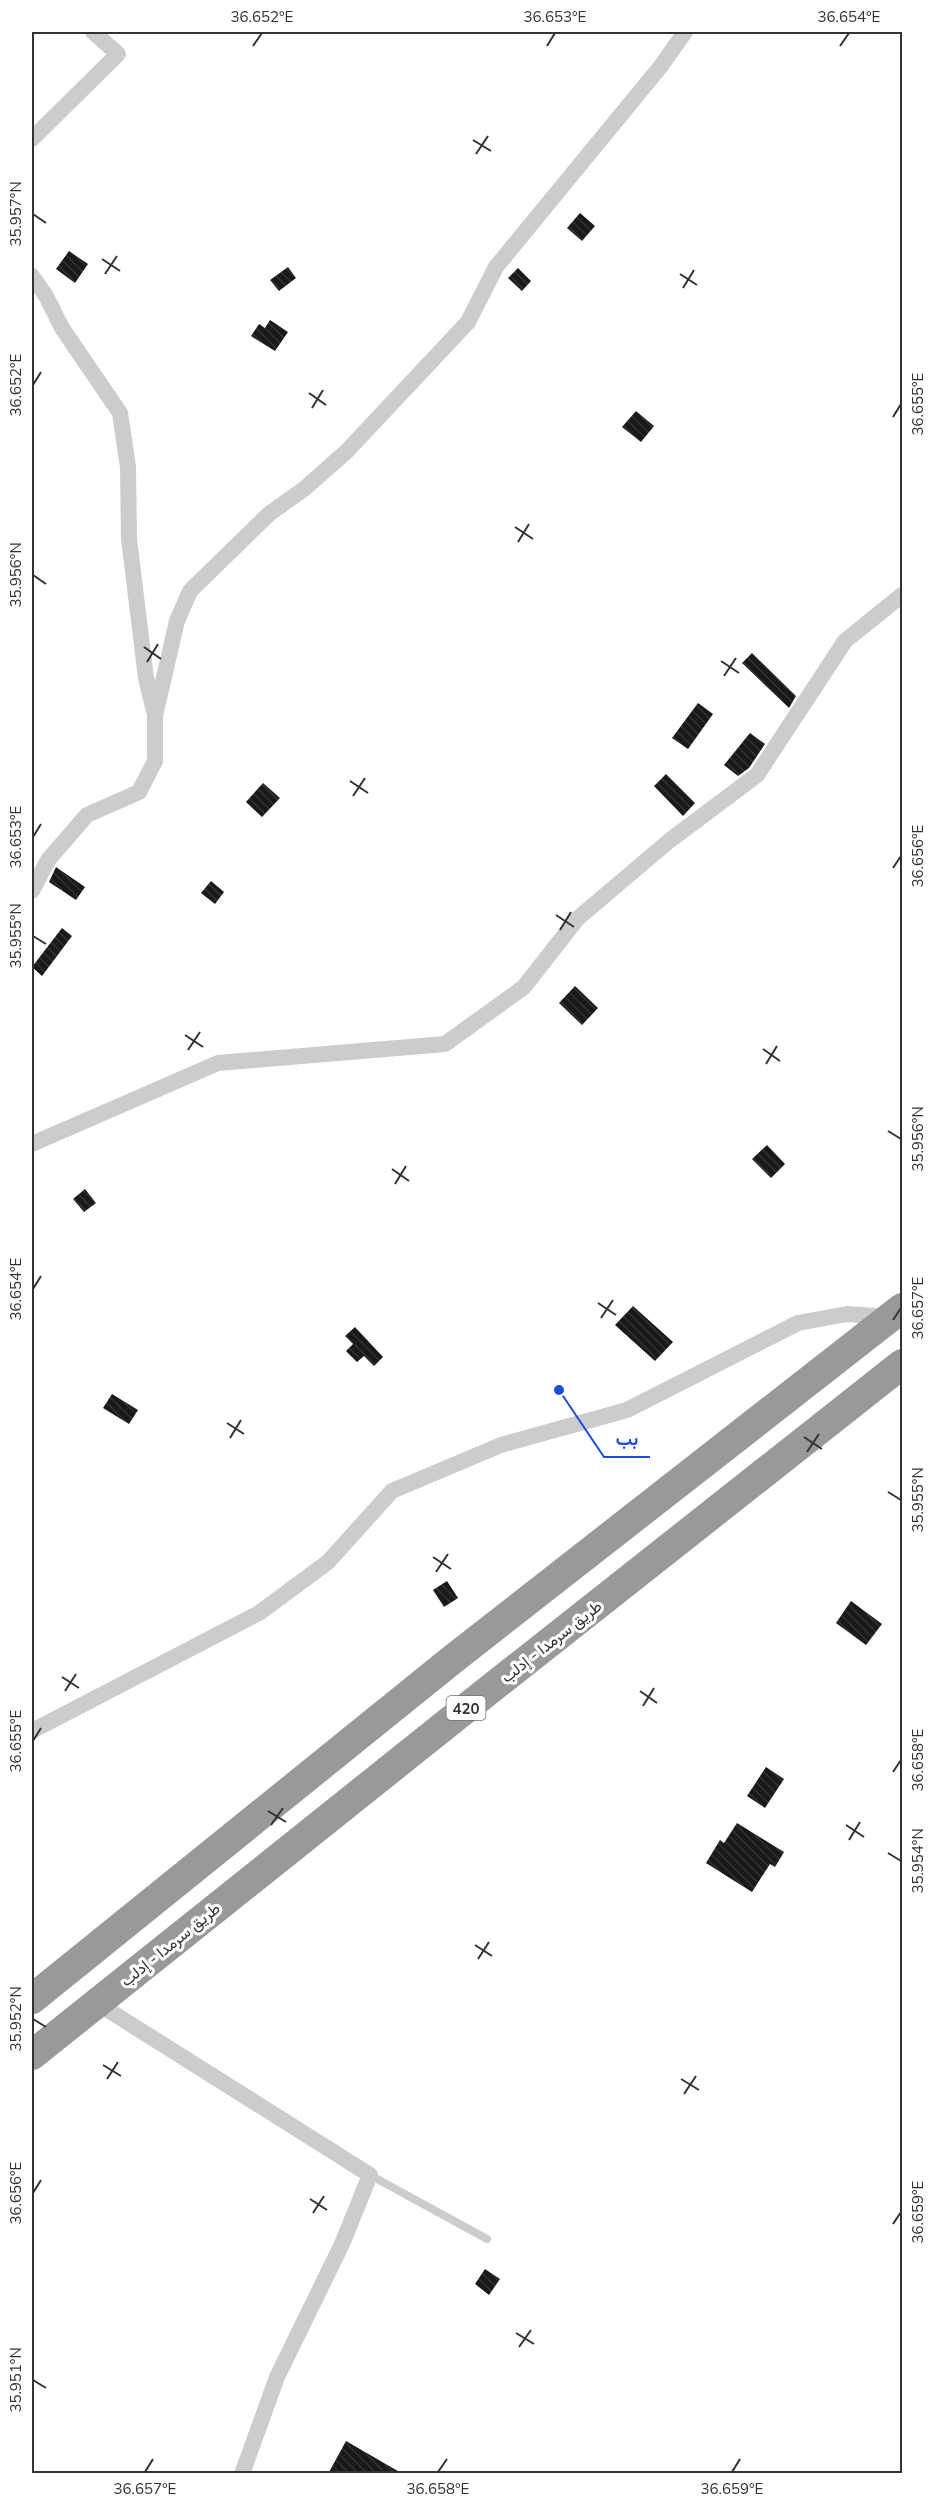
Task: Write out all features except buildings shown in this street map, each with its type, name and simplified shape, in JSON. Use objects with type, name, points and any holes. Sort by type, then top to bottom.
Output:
[{"type":"highway","name":"420","points":[[32,1999],[453,1659],[896,1313]]},
{"type":"highway","name":"طريق سرمدا - إدلب","points":[[32,2055],[484,1694],[903,1364]]},
{"type":"highway","points":[[453,1659],[484,1694]]},
{"type":"street","points":[[32,139],[118,54],[93,32]]},
{"type":"street","points":[[32,891],[48,860],[87,815],[139,792],[155,761],[155,716],[177,621],[190,591],[269,514],[304,489],[347,451],[468,322],[496,267],[661,66],[685,32]]},
{"type":"street","points":[[32,276],[46,296],[62,328],[120,413],[128,467],[129,539],[146,678],[155,716]]},
{"type":"street","points":[[32,1144],[218,1063],[445,1044],[524,987],[577,919],[669,840],[757,775],[845,641],[903,595]]},
{"type":"street","points":[[32,1731],[259,1613],[328,1562],[392,1491],[501,1445],[627,1410],[798,1323],[847,1314],[896,1313]]},
{"type":"street","points":[[97,2003],[370,2175],[342,2244],[273,2386],[242,2474]]},
{"type":"lane","points":[[370,2175],[486,2239]]},
{"type":"place","name":"بب","points":[[559,1390]]}]
